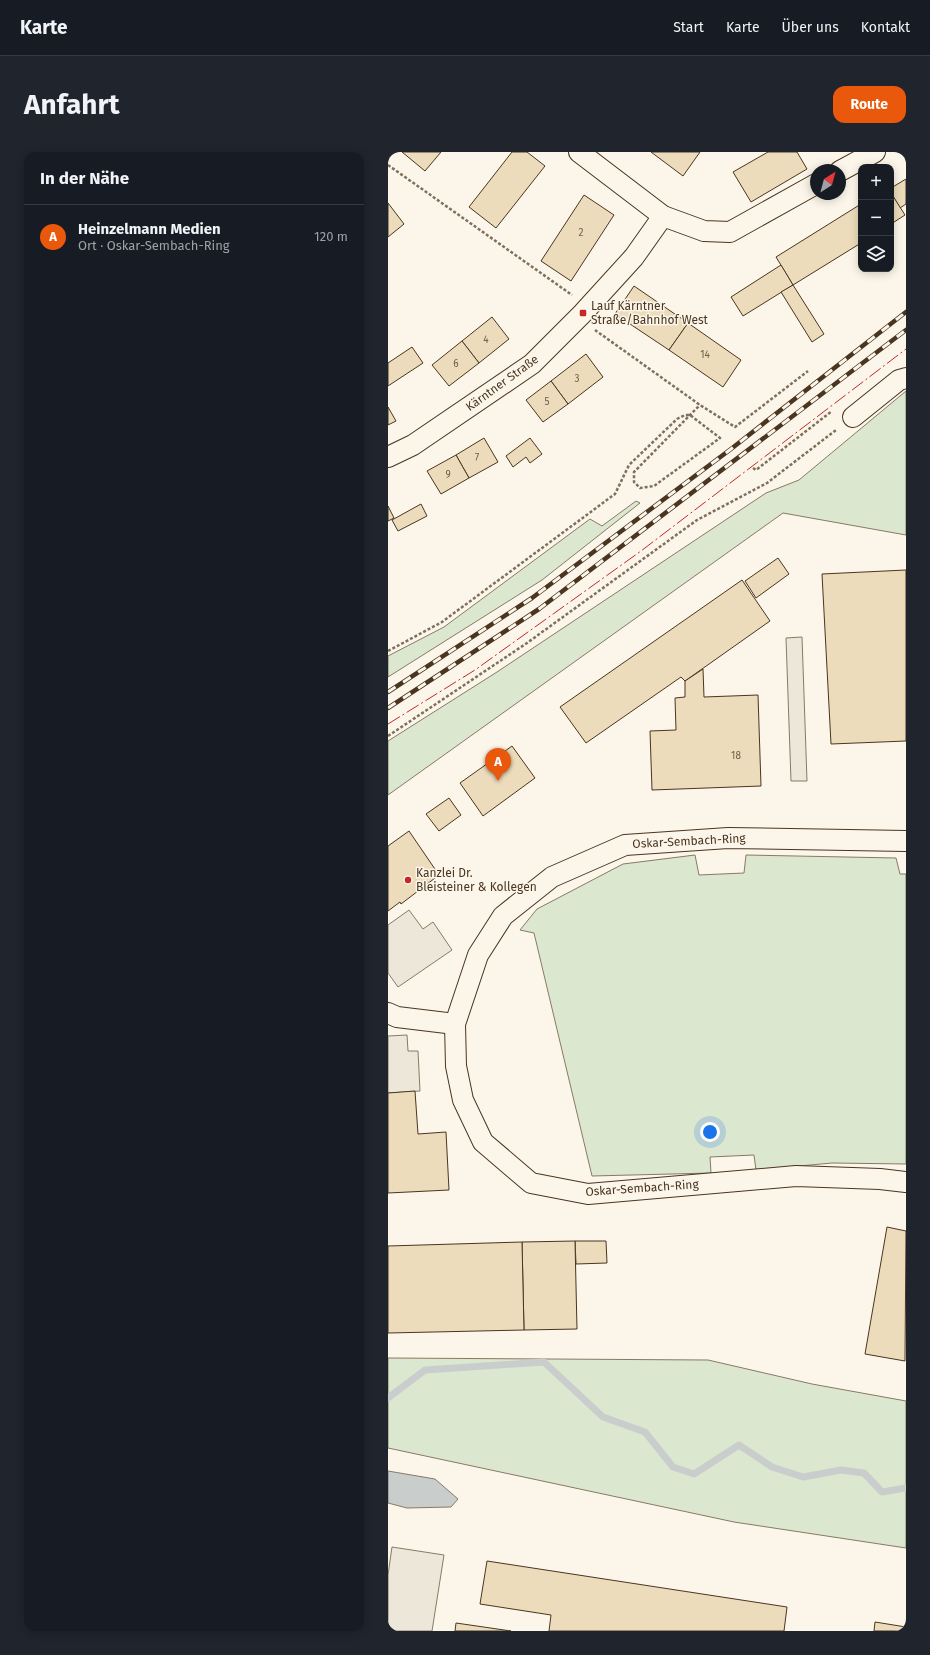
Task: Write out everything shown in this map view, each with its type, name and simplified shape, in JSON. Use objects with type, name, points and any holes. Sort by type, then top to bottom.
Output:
[{"type":"street","points":[[579,152],[663,216],[704,231],[730,232],[810,187]]},
{"type":"street","points":[[846,168],[875,152]]},
{"type":"street","name":"Kärntner Straße","points":[[388,457],[413,445],[532,364],[584,312],[634,257],[663,216]]},
{"type":"street","points":[[845,412],[899,380],[906,378]]},
{"type":"street","name":"Oskar-Sembach-Ring","points":[[906,841],[728,838],[625,845],[552,877],[503,916],[478,955],[455,1024],[456,1066],[464,1100],[483,1142],[531,1183],[588,1194],[796,1176],[880,1179],[906,1182]]},
{"type":"street","points":[[388,1013],[397,1017],[455,1024]]},
{"type":"path","points":[[388,165],[584,312],[700,405],[734,427],[808,371]]},
{"type":"path","points":[[388,651],[442,622],[615,494],[629,465],[677,419],[685,415],[690,415],[720,438],[654,486],[640,488],[634,482],[634,472],[690,415],[700,405]]},
{"type":"path","points":[[753,468],[756,470],[845,412]]},
{"type":"path","points":[[388,736],[527,643],[697,520],[767,483],[845,412]]},
{"type":"green space","points":[[906,391],[906,535],[783,513],[388,795],[388,741],[497,672],[766,493],[799,480]]},
{"type":"green space","points":[[636,501],[640,503],[542,580],[388,677],[388,656],[444,627],[590,519],[602,526]]},
{"type":"green space","points":[[695,855],[699,875],[744,873],[746,855],[896,858],[900,874],[906,874],[906,1164],[832,1163],[756,1170],[754,1155],[710,1157],[711,1173],[592,1176],[534,933],[520,930],[537,909],[623,864]]},
{"type":"green space","points":[[388,1358],[708,1360],[812,1384],[906,1401],[906,1548],[734,1522],[388,1448]]},
{"type":"shaded area","points":[[802,637],[807,781],[791,781],[786,638]]},
{"type":"shaded area","points":[[409,910],[423,929],[433,922],[452,950],[398,987],[388,973],[388,925]]},
{"type":"shaded area","points":[[407,1035],[408,1051],[418,1051],[420,1091],[388,1093],[388,1036]]},
{"type":"shaded area","points":[[388,1471],[435,1479],[458,1499],[451,1507],[407,1508],[388,1503]]},
{"type":"shaded area","points":[[392,1547],[444,1555],[432,1631],[388,1631],[388,1575]]},
{"type":"building","points":[[402,152],[441,152],[425,171]]},
{"type":"building","points":[[512,152],[527,152],[545,166],[496,228],[469,207]]},
{"type":"building","points":[[651,152],[700,152],[683,176]]},
{"type":"building","points":[[768,152],[797,152],[807,169],[751,202],[733,172]]},
{"type":"building","points":[[906,179],[906,204],[900,208],[894,198],[894,186]]},
{"type":"building","points":[[584,195],[614,215],[571,281],[541,261]]},
{"type":"building","points":[[894,198],[905,215],[894,222]]},
{"type":"building","points":[[388,203],[404,224],[388,237]]},
{"type":"building","points":[[858,206],[858,245],[793,285],[776,257]]},
{"type":"building","points":[[781,265],[793,285],[743,316],[731,297]]},
{"type":"building","points":[[793,285],[824,334],[812,342],[781,292]]},
{"type":"building","points":[[634,286],[688,323],[669,350],[615,314]]},
{"type":"building","points":[[492,317],[509,339],[479,363],[462,341]]},
{"type":"building","points":[[688,323],[741,360],[723,387],[669,350]]},
{"type":"building","points":[[462,341],[479,363],[449,386],[432,365]]},
{"type":"building","points":[[412,347],[423,363],[388,386],[388,363]]},
{"type":"building","points":[[586,354],[603,377],[568,404],[551,381]]},
{"type":"building","points":[[551,381],[568,404],[543,422],[526,400]]},
{"type":"building","points":[[388,407],[396,421],[388,425]]},
{"type":"building","points":[[484,438],[498,462],[469,478],[456,455]]},
{"type":"building","points":[[530,438],[542,454],[530,463],[526,457],[513,467],[506,456]]},
{"type":"building","points":[[456,455],[469,478],[441,494],[427,471]]},
{"type":"building","points":[[421,504],[427,516],[398,531],[392,520]]},
{"type":"building","points":[[388,506],[394,518],[388,521]]},
{"type":"building","points":[[778,558],[789,574],[756,598],[745,581]]},
{"type":"building","points":[[906,570],[906,741],[831,744],[822,574]]},
{"type":"building","points":[[742,580],[770,621],[685,681],[681,677],[586,743],[560,707]]},
{"type":"building","points":[[703,669],[704,697],[758,695],[761,786],[652,790],[650,731],[676,730],[675,698],[685,697],[685,681]]},
{"type":"building","points":[[512,746],[535,778],[483,816],[460,783]]},
{"type":"building","points":[[449,798],[461,815],[439,831],[426,814]]},
{"type":"building","points":[[409,831],[439,875],[401,904],[400,902],[388,911],[388,846]]},
{"type":"building","points":[[415,1091],[418,1134],[446,1132],[449,1190],[388,1193],[388,1093]]},
{"type":"building","points":[[887,1227],[906,1231],[905,1361],[865,1354]]},
{"type":"building","points":[[575,1241],[606,1241],[607,1263],[576,1264]]},
{"type":"building","points":[[575,1241],[577,1329],[524,1330],[522,1242]]},
{"type":"building","points":[[522,1242],[524,1330],[388,1333],[388,1246]]},
{"type":"building","points":[[487,1561],[787,1607],[784,1631],[549,1631],[551,1615],[480,1604]]},
{"type":"building","points":[[875,1622],[906,1627],[906,1631],[874,1631]]},
{"type":"building","points":[[456,1623],[511,1631],[455,1631]]},
{"type":"waterway","points":[[388,1398],[425,1370],[544,1362],[603,1417],[645,1432],[673,1467],[694,1474],[739,1445],[772,1467],[803,1477],[841,1470],[864,1473],[882,1492],[906,1488]]},
{"type":"railway","points":[[388,692],[532,598],[731,449],[906,312]]},
{"type":"railway","points":[[388,708],[539,609],[906,330]]},
{"type":"power","points":[[388,724],[475,670],[641,551],[906,349]]},
{"type":"place","name":"Lauf Kärntner Straße/Bahnhof West","points":[[583,313]]},
{"type":"place","name":"Heinzelmann Medien","points":[[498,781]]},
{"type":"place","name":"Kanzlei Dr. Bleisteiner & Kollegen","points":[[408,880]]}]
